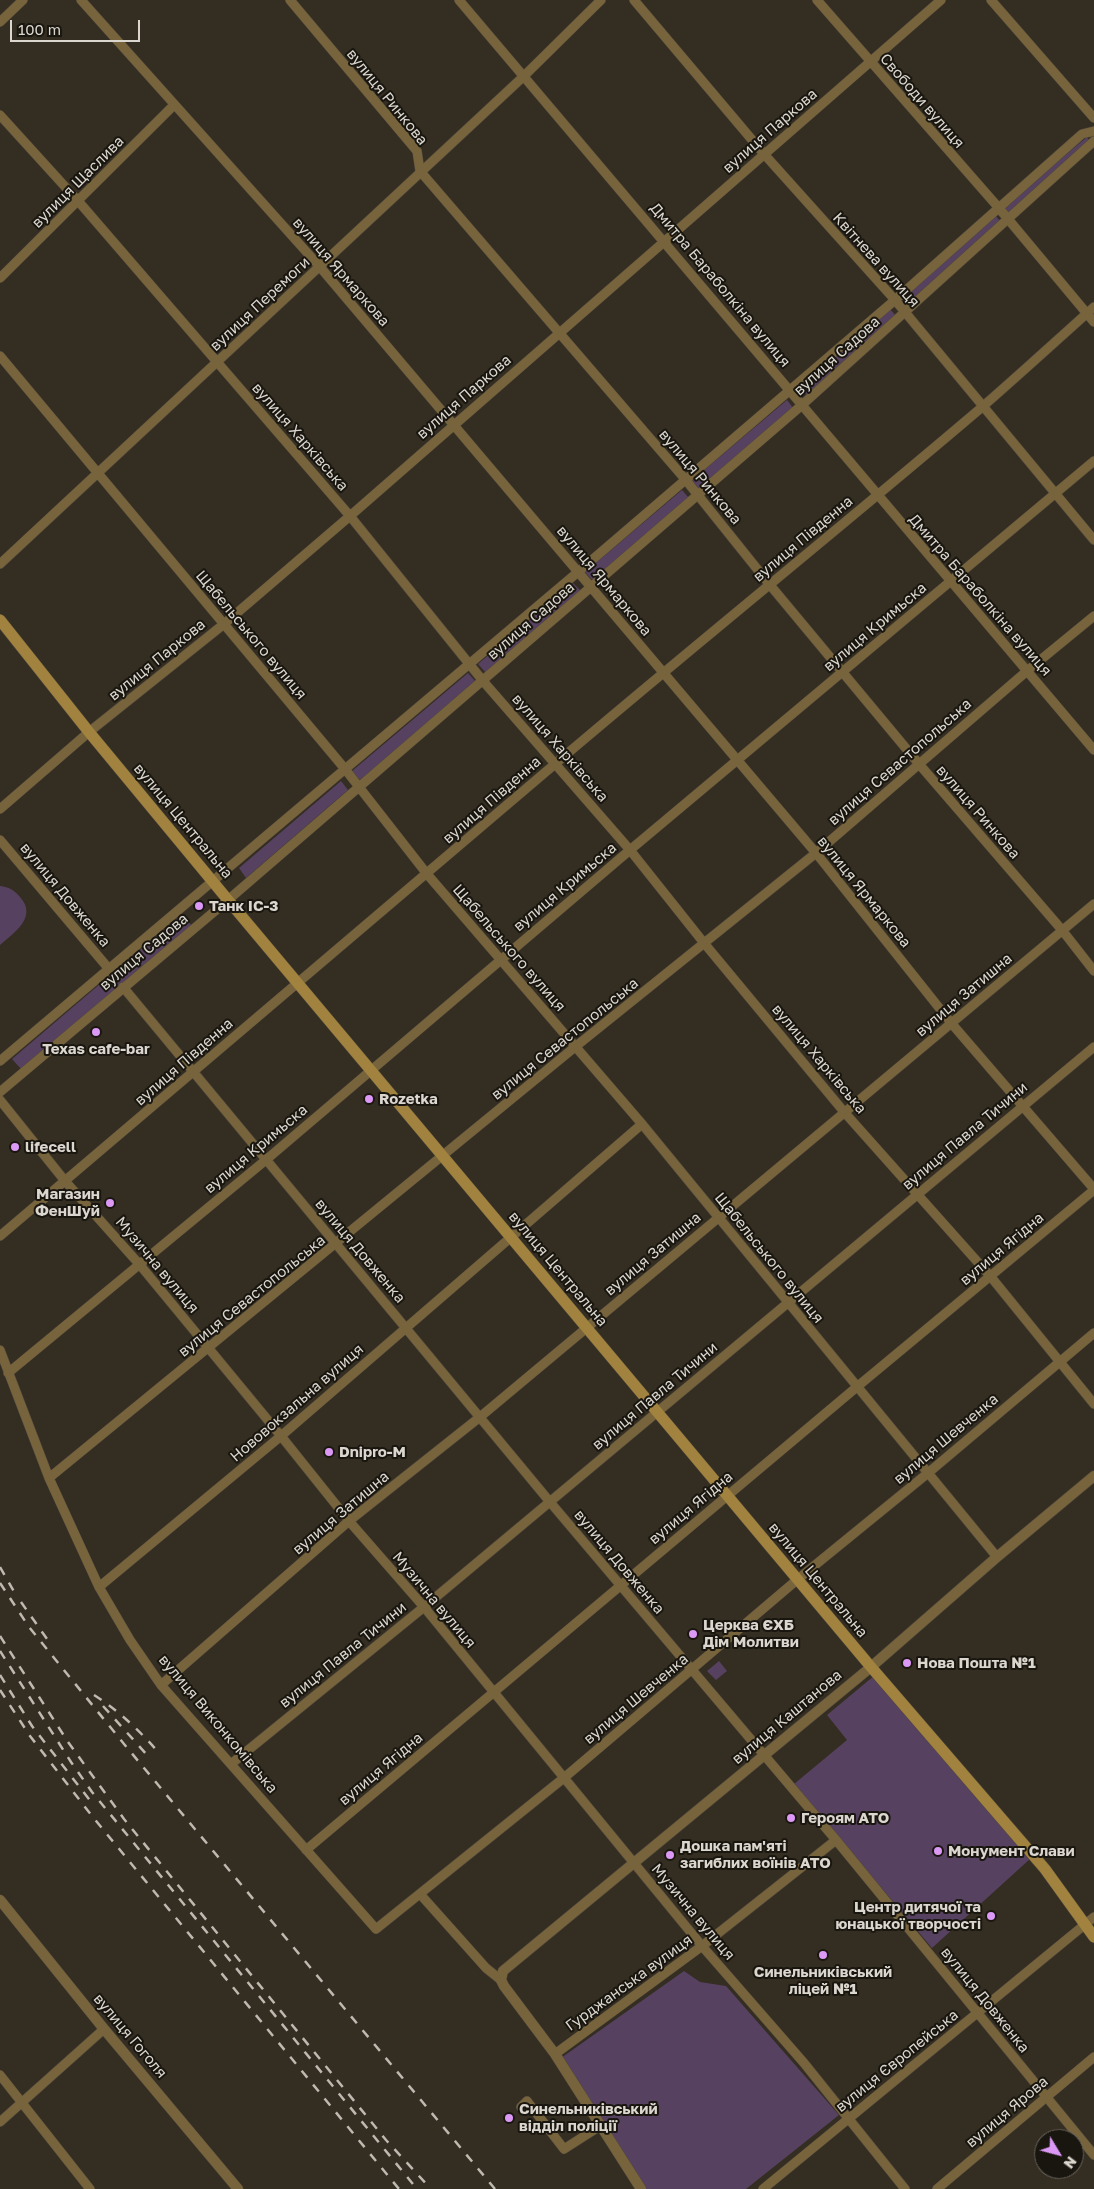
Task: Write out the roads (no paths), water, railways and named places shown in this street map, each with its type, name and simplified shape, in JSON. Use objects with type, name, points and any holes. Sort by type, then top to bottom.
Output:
[{"type":"main road","name":"вулиця Центральна","points":[[0,620],[89,732],[214,880],[228,900],[659,1411],[871,1666],[1045,1869],[1094,1937]]},
{"type":"street","points":[[0,22],[23,0]]},
{"type":"street","name":"вулиця Ярмаркова","points":[[81,0],[320,267],[454,424],[816,853],[952,1024],[1094,1190]]},
{"type":"street","name":"вулиця Ринкова","points":[[290,0],[417,151],[420,170],[685,479],[770,585],[919,764],[1062,930],[1094,971]]},
{"type":"street","name":"Дмитра Бараболкіна вулиця","points":[[459,0],[790,390],[876,496],[1094,750]]},
{"type":"street","name":"вулиця Перемоги","points":[[0,564],[217,364],[420,170],[524,76],[601,0]]},
{"type":"street","name":"Квітнева вулиця","points":[[634,0],[764,154],[895,300],[1094,540]]},
{"type":"street","name":"Свободи вулиця","points":[[817,0],[998,207],[1007,220],[1090,311],[1094,322]]},
{"type":"street","name":"вулиця Паркова","points":[[0,809],[89,732],[224,624],[350,516],[941,0]]},
{"type":"street","points":[[991,0],[1094,118]]},
{"type":"street","name":"вулиця Щаслива","points":[[0,278],[79,202],[174,105]]},
{"type":"street","name":"вулиця Харківська","points":[[0,114],[79,202],[350,516],[483,681],[630,850],[704,943],[845,1113],[991,1277],[1094,1404]]},
{"type":"street","name":"вулиця Садова","points":[[0,1062],[578,572],[895,300],[1082,134],[1094,131]]},
{"type":"street","name":"вулиця Садова","points":[[0,1092],[360,787],[802,405],[1094,141]]},
{"type":"street","name":"вулиця Південна","points":[[0,1236],[194,1073],[298,981],[427,874],[556,763],[983,407],[1090,311]]},
{"type":"street","name":"Щабельського вулиця","points":[[0,356],[360,787],[427,874],[642,1124],[996,1557]]},
{"type":"street","name":"вулиця Кримьска","points":[[8,1373],[140,1265],[630,850],[1094,461]]},
{"type":"street","name":"вулиця Севастопольська","points":[[49,1478],[816,853],[1027,671],[1094,616]]},
{"type":"street","name":"вулиця Довженка","points":[[0,840],[109,969]]},
{"type":"street","name":"вулиця Затишна","points":[[161,1685],[349,1522],[480,1417],[1094,904]]},
{"type":"street","name":"вулиця Довженка","points":[[123,987],[550,1502],[836,1840],[1094,2155]]},
{"type":"street","name":"вулиця Павла Тичини","points":[[230,1764],[424,1607],[1094,1047]]},
{"type":"street","name":"Музична вулиця","points":[[0,1100],[65,1180],[140,1265],[282,1436],[349,1522],[424,1607],[702,1946],[849,2117],[905,2189]]},
{"type":"street","name":"Нововокзальна вулиця","points":[[99,1587],[282,1436],[642,1124]]},
{"type":"street","name":"вулиця Ягідна","points":[[306,1850],[620,1585],[1094,1190]]},
{"type":"street","name":"вулиця Шевченка","points":[[376,1929],[565,1777],[798,1579],[928,1473],[1094,1333]]},
{"type":"street","name":"вулиця Виконкомівська","points":[[0,1350],[49,1478],[99,1587],[130,1640],[161,1685],[376,1929]]},
{"type":"street","name":"вулиця Каштанова","points":[[502,1983],[503,1971],[511,1963],[764,1756],[996,1557],[1094,1476]]},
{"type":"street","name":"Гурджанська вулиця","points":[[555,2054],[702,1946],[836,1840]]},
{"type":"street","points":[[420,1894],[486,1968],[502,1983],[555,2054],[641,2189]]},
{"type":"street","name":"вулиця Гоголя","points":[[0,1900],[104,2029],[238,2189]]},
{"type":"street","name":"вулиця Європейська","points":[[764,2189],[1094,1917]]},
{"type":"street","points":[[0,2122],[104,2029]]},
{"type":"street","name":"вулиця Ярова","points":[[938,2189],[1094,2057]]},
{"type":"street","points":[[0,2075],[90,2189]]},
{"type":"street","points":[[521,2107],[527,2101],[564,2149],[600,2126]]},
{"type":"railway","points":[[0,1567],[17,1597]]},
{"type":"railway","points":[[0,1583],[29,1627],[124,1744],[495,2189]]},
{"type":"railway","points":[[21,1602],[47,1639]]},
{"type":"railway","points":[[0,1636],[68,1742],[124,1819],[386,2140],[431,2189]]},
{"type":"railway","points":[[0,1651],[92,1792],[417,2189]]},
{"type":"railway","points":[[0,1675],[32,1726],[92,1803]]},
{"type":"railway","points":[[0,1690],[30,1736],[92,1816],[399,2189]]},
{"type":"railway","points":[[94,1695],[128,1721],[159,1753]]},
{"type":"railway","points":[[103,1706],[148,1756]]},
{"type":"place","name":"Танк ІС-3","points":[[199,906]]},
{"type":"place","name":"Texas cafe-bar","points":[[96,1032]]},
{"type":"place","name":"Rozetka","points":[[369,1099]]},
{"type":"place","name":"lifecell","points":[[15,1147]]},
{"type":"place","name":"Магазин ФенШуй","points":[[110,1203]]},
{"type":"place","name":"Dnipro-M","points":[[329,1452]]},
{"type":"place","name":"Церква ЄХБ Дім Молитви","points":[[693,1634]]},
{"type":"place","name":"Нова Пошта №1","points":[[907,1663]]},
{"type":"place","name":"Героям АТО","points":[[791,1818]]},
{"type":"place","name":"Монумент Слави","points":[[938,1851]]},
{"type":"place","name":"Дошка пам'яті загиблих воїнів АТО","points":[[670,1855]]},
{"type":"place","name":"Центр дитячої та юнацької творчості","points":[[991,1916]]},
{"type":"place","name":"Синельниківський ліцей №1","points":[[823,1955]]},
{"type":"place","name":"Синельниківський відділ поліції","points":[[509,2118]]}]
